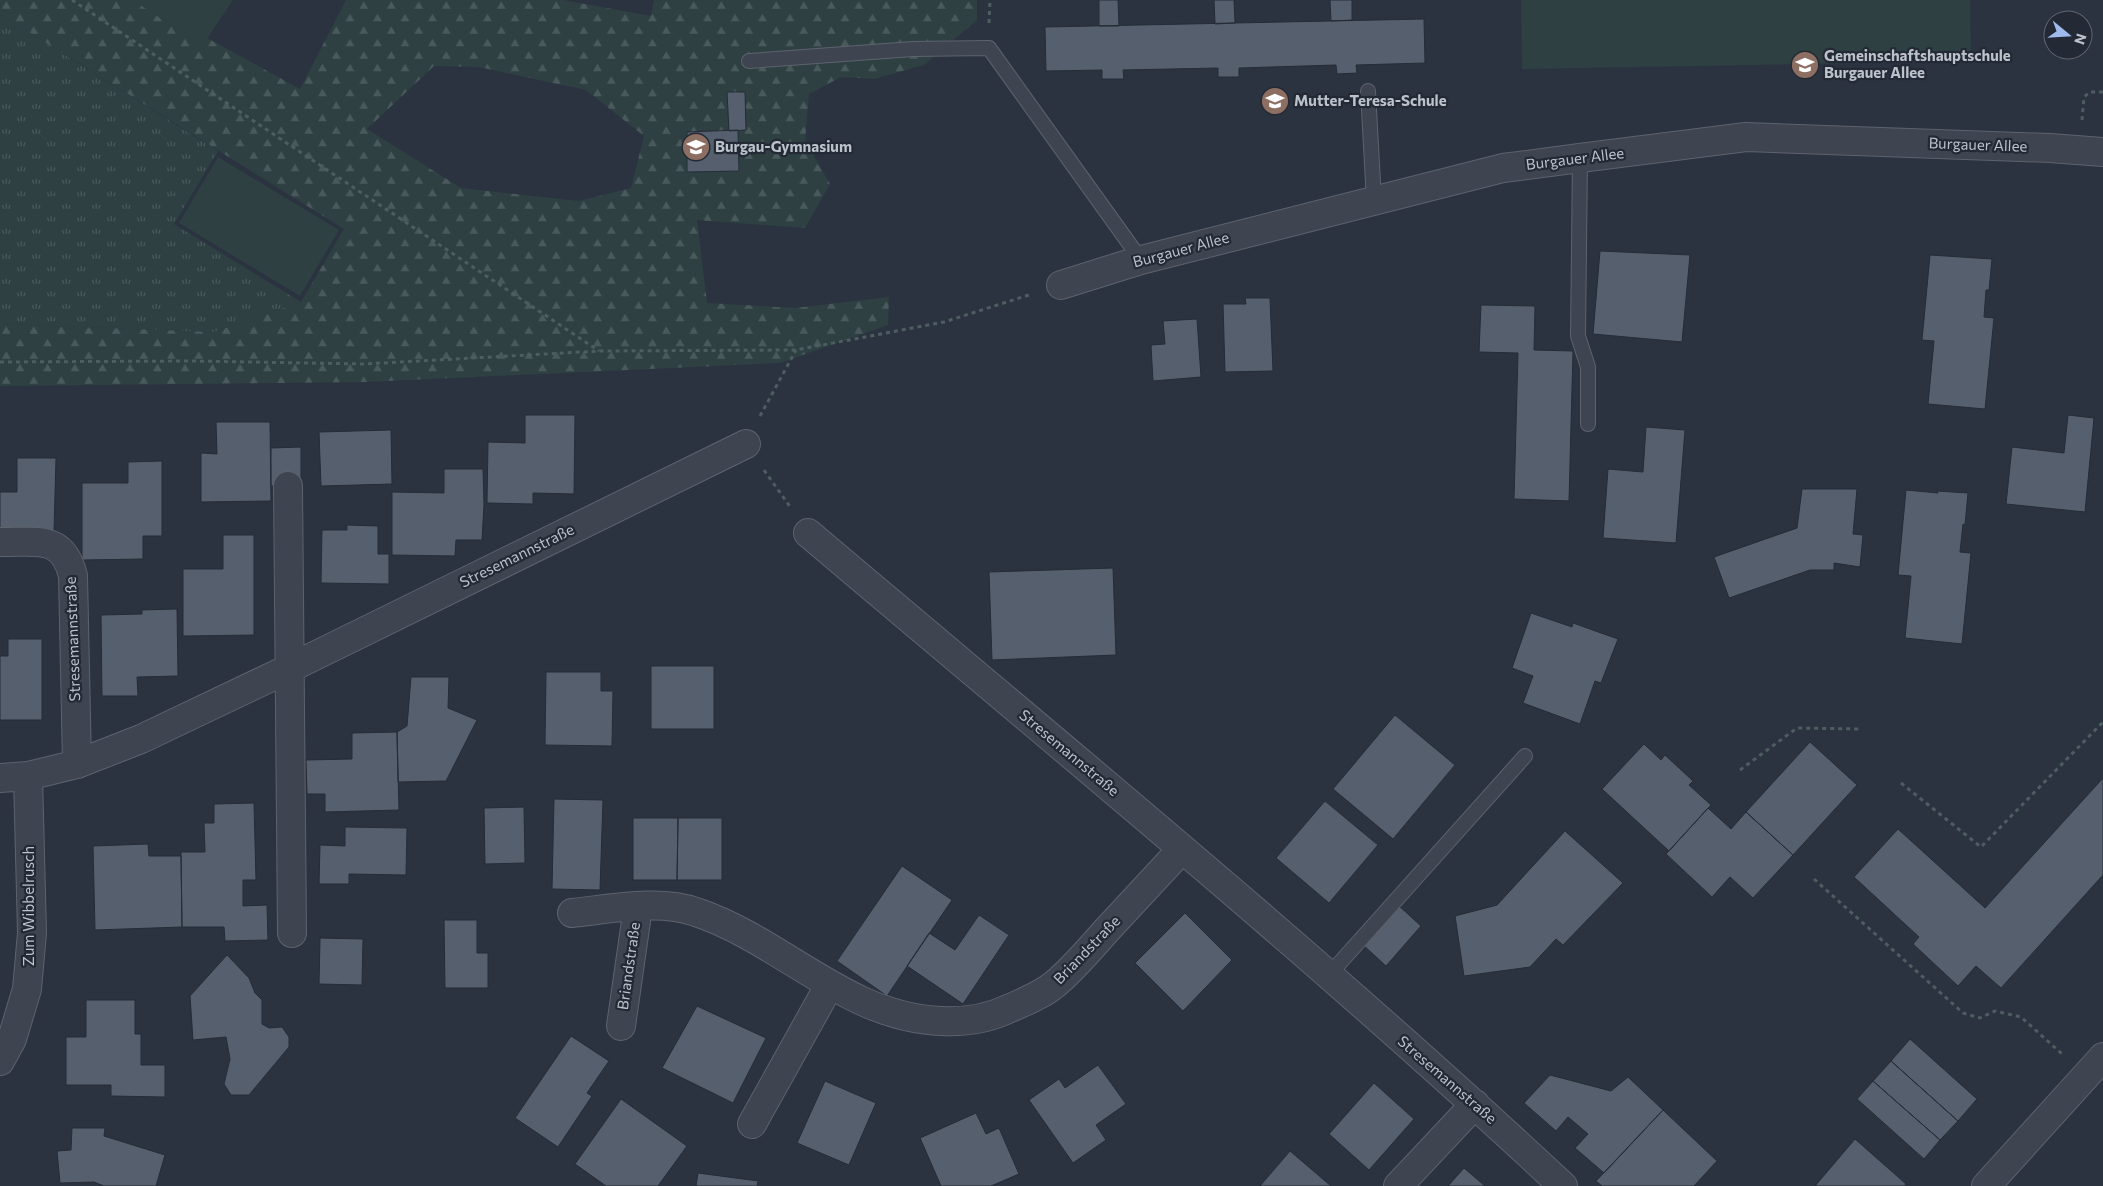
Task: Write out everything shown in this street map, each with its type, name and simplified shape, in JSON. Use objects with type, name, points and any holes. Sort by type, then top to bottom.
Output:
[{"type":"street","name":"Burgauer Allee","points":[[1061,285],[1142,260],[1503,168],[1580,158],[1746,137],[2050,148],[2092,152]]},
{"type":"street","name":"Stresemannstraße","points":[[0,778],[28,776],[77,764],[141,739],[288,669],[746,444]]},
{"type":"street","points":[[288,486],[288,669],[292,933]]},
{"type":"street","name":"Stresemannstraße","points":[[808,533],[1182,849],[1476,1104],[1563,1186]]},
{"type":"street","name":"Stresemannstraße","points":[[0,542],[51,543],[59,548],[70,565],[73,576],[77,764]]},
{"type":"street","name":"Zum Wibbelrusch","points":[[0,1061],[12,1038],[27,989],[32,933],[28,776]]},
{"type":"street","name":"Briandstraße","points":[[572,913],[638,907],[669,907],[695,911],[764,945],[869,1005],[896,1015],[920,1020],[960,1022],[992,1016],[1027,1001],[1054,984],[1182,849]]},
{"type":"street","name":"Briandstraße","points":[[620,1026],[638,907]]},
{"type":"street","points":[[752,1124],[830,984]]},
{"type":"street","points":[[1986,1186],[2103,1057]]},
{"type":"street","points":[[1398,1186],[1476,1104]]},
{"type":"lane","points":[[749,61],[913,49],[989,48],[1142,260]]},
{"type":"lane","points":[[1368,91],[1374,201]]},
{"type":"lane","points":[[1580,158],[1578,336],[1588,366],[1588,424]]},
{"type":"lane","points":[[1328,976],[1525,756]]},
{"type":"path","points":[[72,0],[600,351]]},
{"type":"path","points":[[2092,152],[2082,102],[2084,97],[2090,92],[2103,92]]},
{"type":"path","points":[[0,362],[192,361],[364,364],[600,351],[796,350],[944,322],[1061,285]]},
{"type":"path","points":[[796,350],[746,444],[808,533]]},
{"type":"path","points":[[1902,783],[1981,847],[2103,722]]},
{"type":"path","points":[[1740,770],[1797,728],[1860,729]]},
{"type":"path","points":[[1814,879],[1964,1013],[1980,1018],[1995,1011],[2021,1017],[2056,1048]]},
{"type":"green space","points":[[0,0],[151,0],[207,38],[300,89],[346,0],[563,0],[651,16],[654,0],[977,0],[977,20],[924,65],[874,79],[841,77],[809,94],[805,141],[830,184],[805,228],[697,220],[707,303],[795,308],[889,297],[888,325],[780,363],[365,382],[0,386],[0,324],[214,332],[301,302],[344,229],[0,14]],"holes":[[[434,66],[479,67],[586,90],[644,136],[631,188],[579,201],[461,188],[367,129]]]},
{"type":"green space","points":[[133,0],[233,0],[202,46]]},
{"type":"green space","points":[[1521,0],[1970,0],[1971,61],[1522,69]]},
{"type":"green space","points":[[0,14],[218,151],[174,224],[301,302],[214,332],[0,324]]},
{"type":"green space","points":[[218,157],[339,230],[300,296],[179,223]]},
{"type":"building","points":[[1099,0],[1118,0],[1119,26],[1099,26]]},
{"type":"building","points":[[1214,0],[1234,0],[1235,23],[1215,24]]},
{"type":"building","points":[[1330,0],[1352,0],[1352,20],[1331,21]]},
{"type":"building","points":[[1424,19],[1425,63],[1356,65],[1357,73],[1337,74],[1336,65],[1239,68],[1239,77],[1218,77],[1218,68],[1123,70],[1124,79],[1102,79],[1102,70],[1046,71],[1045,27]]},
{"type":"building","points":[[727,92],[745,92],[746,130],[729,131]]},
{"type":"building","points":[[738,130],[739,171],[687,172],[687,132]]},
{"type":"building","points":[[1600,251],[1690,255],[1682,342],[1593,334]]},
{"type":"building","points":[[1930,255],[1992,259],[1989,290],[1986,290],[1984,317],[1994,318],[1985,409],[1928,404],[1934,341],[1922,340]]},
{"type":"building","points":[[1245,298],[1270,298],[1273,371],[1225,372],[1223,304],[1246,304]]},
{"type":"building","points":[[1481,305],[1535,306],[1534,350],[1573,351],[1569,501],[1514,499],[1518,353],[1479,352]]},
{"type":"building","points":[[1197,319],[1201,377],[1153,381],[1151,345],[1165,344],[1163,321]]},
{"type":"building","points":[[525,415],[575,415],[574,494],[533,493],[533,504],[487,503],[488,442],[525,443]]},
{"type":"building","points":[[2068,415],[2094,418],[2085,512],[2006,504],[2012,447],[2064,453]]},
{"type":"building","points":[[216,422],[270,422],[271,501],[201,502],[201,453],[217,454]]},
{"type":"building","points":[[1646,427],[1685,430],[1676,543],[1603,538],[1608,469],[1643,472]]},
{"type":"building","points":[[391,430],[392,484],[321,486],[319,432]]},
{"type":"building","points":[[301,447],[301,485],[271,486],[271,448]]},
{"type":"building","points":[[17,458],[56,458],[54,531],[0,530],[0,492],[17,492]]},
{"type":"building","points":[[162,461],[162,536],[143,536],[143,559],[82,560],[82,483],[128,483],[128,462]]},
{"type":"building","points":[[444,469],[483,469],[484,505],[482,540],[456,540],[455,556],[392,555],[392,492],[444,493]]},
{"type":"building","points":[[1802,489],[1857,489],[1853,534],[1863,535],[1860,567],[1834,563],[1834,570],[1810,570],[1729,598],[1714,557],[1797,528]]},
{"type":"building","points":[[1906,490],[1968,493],[1960,552],[1971,553],[1962,644],[1905,638],[1911,576],[1898,575]]},
{"type":"building","points":[[347,525],[378,526],[378,554],[389,554],[389,584],[321,583],[322,530],[347,530]]},
{"type":"building","points":[[223,535],[254,535],[254,635],[183,636],[183,569],[223,569]]},
{"type":"building","points":[[1113,568],[1116,655],[992,660],[989,572]]},
{"type":"building","points":[[177,609],[178,676],[137,677],[138,696],[102,696],[101,615],[142,614],[142,610]]},
{"type":"building","points":[[1531,613],[1572,627],[1573,623],[1618,639],[1601,683],[1595,681],[1580,724],[1523,703],[1533,676],[1512,668]]},
{"type":"building","points":[[8,639],[42,639],[42,720],[0,720],[0,656],[8,656]]},
{"type":"building","points":[[651,666],[714,666],[714,729],[651,729]]},
{"type":"building","points":[[546,672],[601,672],[601,691],[613,691],[612,746],[545,745]]},
{"type":"building","points":[[411,677],[449,677],[448,708],[477,720],[446,781],[398,782],[397,732],[407,726]]},
{"type":"building","points":[[1395,715],[1455,765],[1393,839],[1333,789]]},
{"type":"building","points":[[397,732],[399,810],[325,812],[325,794],[307,794],[306,760],[352,759],[352,733]]},
{"type":"building","points":[[1810,742],[1857,785],[1793,855],[1746,812]]},
{"type":"building","points":[[1644,744],[1661,760],[1665,755],[1693,781],[1689,785],[1711,805],[1669,851],[1602,789]]},
{"type":"building","points":[[2103,778],[2103,875],[2001,988],[1976,966],[1958,986],[1913,944],[1919,937],[1854,877],[1898,829],[1985,908]]},
{"type":"building","points":[[554,799],[603,800],[600,890],[552,889]]},
{"type":"building","points":[[1325,801],[1378,845],[1329,903],[1276,858]]},
{"type":"building","points":[[254,803],[256,880],[243,880],[243,906],[267,905],[268,940],[225,941],[224,927],[182,927],[181,852],[205,852],[204,823],[214,823],[214,804]]},
{"type":"building","points":[[524,807],[525,863],[485,864],[484,808]]},
{"type":"building","points":[[1708,808],[1731,829],[1746,812],[1793,855],[1753,898],[1730,877],[1712,897],[1666,854]]},
{"type":"building","points":[[633,818],[678,818],[677,880],[633,880]]},
{"type":"building","points":[[678,818],[722,818],[722,880],[677,880]]},
{"type":"building","points":[[345,827],[407,828],[406,875],[349,874],[349,884],[319,884],[320,845],[345,846]]},
{"type":"building","points":[[1565,831],[1623,883],[1563,945],[1556,939],[1530,967],[1464,976],[1455,916],[1497,905]]},
{"type":"building","points":[[148,844],[149,856],[181,856],[182,927],[95,930],[93,846]]},
{"type":"building","points":[[902,866],[952,900],[887,996],[837,961]]},
{"type":"building","points":[[1398,905],[1421,926],[1386,966],[1362,944]]},
{"type":"building","points":[[1185,913],[1232,960],[1183,1011],[1135,963]]},
{"type":"building","points":[[979,915],[1009,935],[963,1004],[907,966],[929,933],[955,950]]},
{"type":"building","points":[[444,920],[477,920],[477,953],[488,953],[488,988],[445,988]]},
{"type":"building","points":[[320,938],[363,939],[362,985],[319,984]]},
{"type":"building","points":[[227,955],[249,978],[255,993],[262,1000],[262,1024],[269,1028],[282,1027],[289,1037],[289,1047],[249,1095],[231,1095],[224,1084],[230,1059],[226,1037],[193,1040],[190,996]]},
{"type":"building","points":[[86,1000],[135,1000],[135,1034],[141,1034],[141,1065],[165,1065],[165,1097],[111,1096],[111,1085],[66,1085],[66,1037],[86,1037]]},
{"type":"building","points":[[697,1006],[766,1038],[733,1103],[662,1068]]},
{"type":"building","points":[[571,1036],[609,1061],[587,1093],[592,1096],[558,1147],[515,1118]]},
{"type":"building","points":[[1910,1039],[1977,1099],[1958,1121],[1891,1061]]},
{"type":"building","points":[[1891,1061],[1958,1121],[1940,1140],[1873,1081]]},
{"type":"building","points":[[1098,1065],[1126,1104],[1096,1125],[1106,1140],[1073,1163],[1029,1100],[1059,1079],[1065,1088]]},
{"type":"building","points":[[1550,1075],[1611,1091],[1628,1077],[1663,1110],[1604,1173],[1575,1148],[1588,1134],[1568,1117],[1556,1131],[1524,1103]]},
{"type":"building","points":[[825,1081],[876,1103],[849,1165],[797,1143]]},
{"type":"building","points":[[1873,1081],[1940,1140],[1924,1159],[1857,1099]]},
{"type":"building","points":[[1374,1083],[1414,1119],[1369,1170],[1329,1134]]},
{"type":"building","points":[[621,1099],[687,1146],[658,1186],[606,1186],[575,1164]]},
{"type":"building","points":[[1663,1110],[1717,1161],[1694,1186],[1602,1186],[1596,1181]]},
{"type":"building","points":[[976,1113],[986,1134],[999,1128],[1019,1174],[991,1186],[941,1186],[920,1138]]},
{"type":"building","points":[[72,1128],[105,1128],[104,1136],[165,1155],[156,1186],[104,1186],[94,1182],[60,1183],[57,1151],[71,1150]]},
{"type":"building","points":[[1855,1139],[1906,1184],[1904,1186],[1815,1186]]},
{"type":"building","points":[[1290,1151],[1331,1186],[1260,1186]]},
{"type":"building","points":[[1464,1168],[1485,1186],[1448,1186]]},
{"type":"building","points":[[698,1173],[758,1181],[757,1186],[696,1186]]},
{"type":"place","name":"Gemeinschaftshauptschule Burgauer Allee","points":[[1805,65]]},
{"type":"place","name":"Mutter-Teresa-Schule","points":[[1275,101]]},
{"type":"place","name":"Burgau-Gymnasium","points":[[696,147]]}]
